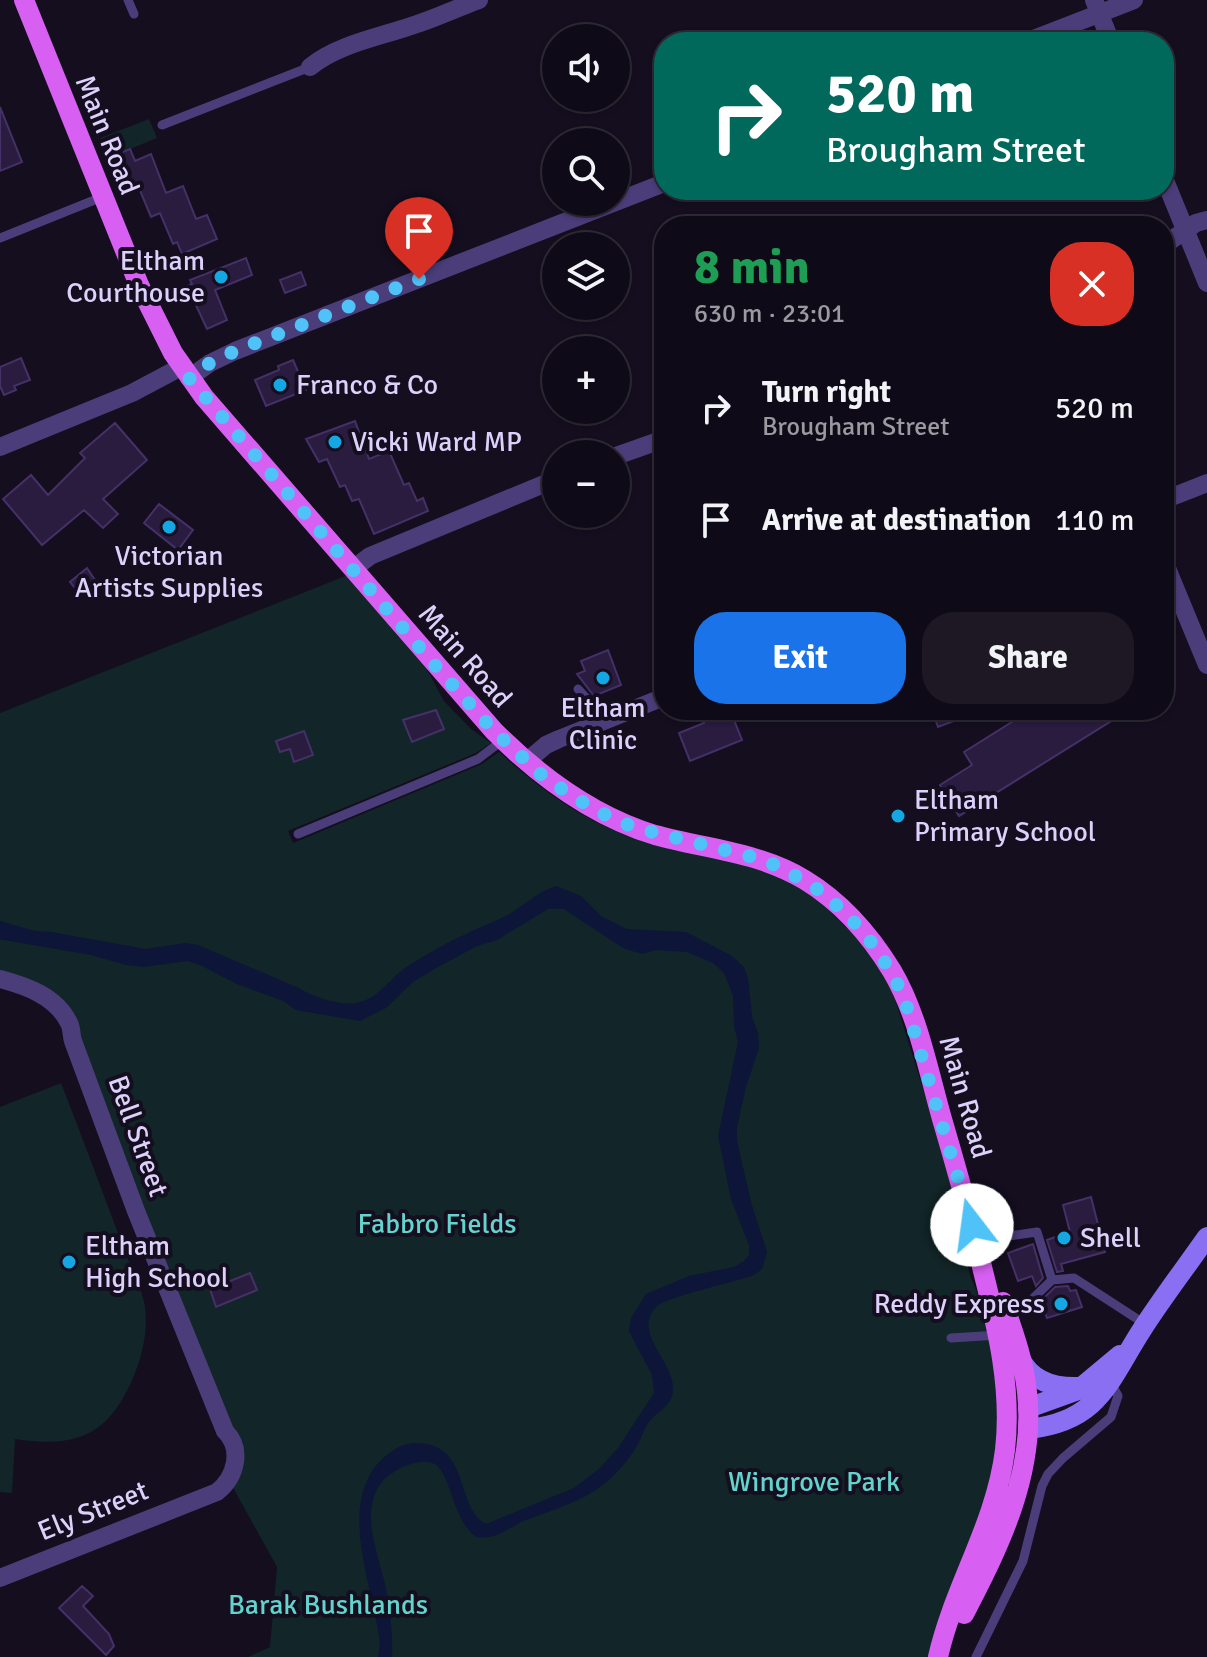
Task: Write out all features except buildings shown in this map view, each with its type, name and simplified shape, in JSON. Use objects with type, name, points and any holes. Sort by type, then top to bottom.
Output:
[{"type":"main road","name":"Main Road","points":[[24,0],[102,197],[157,324],[185,372],[503,740],[526,762],[572,796],[615,820],[654,834],[761,859],[806,880],[843,910],[879,952],[903,994],[1004,1326],[1020,1358],[1028,1408],[1024,1469],[1014,1505],[983,1578],[941,1657]]},
{"type":"main road","name":"Main Road","points":[[941,1657],[948,1624],[999,1488],[1007,1423],[1004,1326]]},
{"type":"main road","points":[[1007,1423],[1028,1408]]},
{"type":"main road","points":[[1007,1423],[1029,1429]]},
{"type":"street","points":[[310,67],[320,58],[352,45],[479,0]]},
{"type":"street","points":[[1046,32],[1097,7],[1134,0]]},
{"type":"street","points":[[1097,7],[1107,32]]},
{"type":"street","points":[[0,447],[654,187]]},
{"type":"street","points":[[1173,200],[1207,283]]},
{"type":"street","points":[[1174,238],[1207,220]]},
{"type":"street","points":[[630,451],[654,443]]},
{"type":"street","points":[[1174,496],[1207,483]]},
{"type":"street","points":[[353,569],[370,556],[542,485]]},
{"type":"street","points":[[1174,585],[1207,665]]},
{"type":"street","points":[[526,762],[546,745],[654,701]]},
{"type":"street","points":[[0,979],[38,998]]},
{"type":"street","points":[[0,989],[38,998]]},
{"type":"street","name":"Bell Street","points":[[38,998],[52,1002],[66,1018],[142,1228],[225,1431],[232,1438],[235,1463],[225,1476]]},
{"type":"street","points":[[1029,1429],[1077,1416],[1111,1383],[1142,1329],[1207,1237]]},
{"type":"street","points":[[1020,1358],[1029,1371],[1042,1381],[1077,1390],[1107,1369],[1142,1329]]},
{"type":"street","points":[[1028,1408],[1077,1390],[1111,1383]]},
{"type":"street","name":"Ely Street","points":[[0,1578],[221,1490],[225,1476]]},
{"type":"lane","points":[[128,0],[134,14]]},
{"type":"lane","points":[[162,125],[310,67]]},
{"type":"lane","points":[[0,238],[102,197]]},
{"type":"lane","points":[[578,689],[588,700],[599,723]]},
{"type":"lane","points":[[298,834],[478,759],[503,740]]},
{"type":"lane","points":[[978,1241],[1037,1232],[1052,1280]]},
{"type":"lane","points":[[951,1338],[1004,1326],[1052,1280],[1074,1278],[1142,1329]]},
{"type":"lane","points":[[976,1657],[1023,1561],[1042,1486],[1063,1458],[1111,1417],[1118,1396],[1111,1383]]},
{"type":"green space","points":[[149,119],[157,138],[108,158],[100,138]]},
{"type":"green space","points":[[348,575],[425,666],[444,701],[471,729],[491,743],[476,753],[288,831],[293,843],[482,764],[499,752],[558,800],[607,827],[625,835],[771,872],[813,895],[858,939],[893,993],[958,1200],[962,1246],[985,1312],[997,1366],[998,1462],[931,1657],[248,1657],[270,1647],[277,1567],[231,1484],[235,1475],[157,1247],[76,1029],[0,974],[0,939],[4,940],[15,926],[0,921],[0,713]]},
{"type":"green space","points":[[61,1083],[141,1292],[146,1316],[144,1341],[126,1394],[103,1423],[90,1433],[74,1439],[37,1442],[15,1439],[12,1493],[0,1492],[0,1107]]},
{"type":"water","points":[[556,886],[581,896],[601,916],[627,929],[686,932],[732,956],[744,967],[759,1048],[746,1087],[737,1141],[751,1202],[767,1252],[762,1269],[754,1275],[656,1307],[649,1329],[670,1373],[672,1396],[649,1422],[624,1465],[588,1495],[497,1535],[476,1537],[462,1520],[445,1478],[435,1464],[412,1464],[384,1479],[375,1494],[371,1521],[388,1602],[392,1657],[378,1657],[378,1630],[360,1532],[360,1507],[365,1484],[377,1464],[397,1448],[408,1444],[420,1443],[438,1448],[450,1458],[472,1510],[486,1524],[574,1488],[599,1469],[618,1448],[654,1393],[652,1375],[629,1331],[631,1318],[646,1294],[689,1276],[734,1267],[749,1255],[749,1245],[731,1199],[718,1136],[738,1042],[733,996],[724,973],[713,963],[687,952],[656,950],[642,954],[623,948],[564,909],[548,909],[497,940],[477,946],[436,968],[413,982],[386,1008],[360,1021],[296,1010],[283,1001],[188,961],[144,967],[126,965],[91,955],[0,939],[0,921],[35,931],[146,949],[185,943],[198,945],[318,997],[350,1004],[371,998],[420,958],[504,917]]},
{"type":"place","name":"Eltham Courthouse","points":[[221,277]]},
{"type":"place","name":"Franco & Co","points":[[280,385]]},
{"type":"place","name":"Vicki Ward MP","points":[[335,442]]},
{"type":"place","name":"Victorian Artists Supplies","points":[[169,527]]},
{"type":"place","name":"Eltham Clinic","points":[[603,678]]},
{"type":"place","name":"Eltham Primary School","points":[[898,816]]},
{"type":"place","name":"Shell","points":[[1064,1238]]},
{"type":"place","name":"Eltham High School","points":[[69,1262]]},
{"type":"place","name":"Reddy Express","points":[[1061,1304]]},
{"type":"route","points":[[419,279],[235,351],[189,378],[432,662],[494,731],[546,779],[595,810],[633,827],[761,859],[784,869],[825,894],[858,926],[879,952],[903,994],[972,1225]]},
{"type":"park label","name":"Fabbro Fields","points":[[437,1224]]},
{"type":"park label","name":"Wingrove Park","points":[[814,1482]]},
{"type":"park label","name":"Barak Bushlands","points":[[328,1605]]}]
